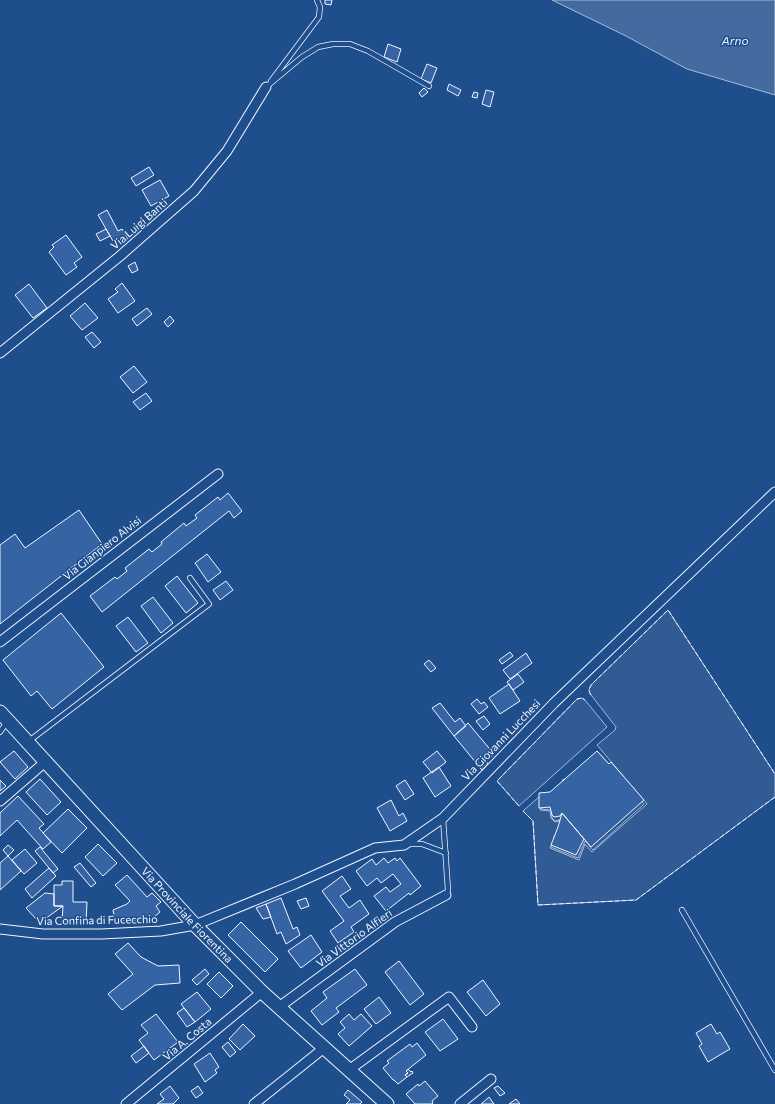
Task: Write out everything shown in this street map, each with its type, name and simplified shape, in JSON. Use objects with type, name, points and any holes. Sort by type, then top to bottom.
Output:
[{"type":"main road","name":"Via Provinciale Fiorentina","points":[[4,716],[195,925],[262,992],[387,1104]]},
{"type":"street","name":"Via Luigi Banti","points":[[0,353],[120,256],[194,191],[227,151],[266,87]]},
{"type":"street","name":"Via Gianpiero Alvisi","points":[[0,642],[218,474]]},
{"type":"street","name":"Via Giovanni Lucchesi","points":[[195,925],[295,884],[375,848],[404,844],[443,818],[554,703],[775,492]]},
{"type":"street","points":[[0,801],[45,762]]},
{"type":"street","name":"Via Vittorio Alfieri","points":[[279,1007],[395,922],[446,895]]},
{"type":"street","name":"Via Confina di Fucecchio","points":[[0,929],[43,934],[101,934],[161,931],[195,925]]},
{"type":"street","name":"Via A. Costa","points":[[126,1104],[262,992]]},
{"type":"street","points":[[349,1070],[448,997],[472,1027]]},
{"type":"street","points":[[254,1104],[324,1048]]},
{"type":"street","points":[[460,1104],[491,1079]]},
{"type":"lane","points":[[266,87],[319,17],[320,7],[317,0]]},
{"type":"lane","points":[[266,87],[302,57],[318,46],[333,44],[350,44],[368,51],[429,86]]},
{"type":"lane","points":[[28,742],[209,604],[190,578]]},
{"type":"lane","points":[[0,732],[4,716]]},
{"type":"lane","points":[[443,818],[448,890],[446,895]]},
{"type":"lane","points":[[404,844],[422,844],[446,853]]},
{"type":"lane","points":[[682,910],[775,1070]]},
{"type":"shaded area","points":[[668,610],[775,774],[775,797],[636,900],[538,905],[533,821],[523,811],[540,796],[540,810],[550,811],[551,818],[555,822],[559,821],[561,819],[557,833],[562,818],[555,821],[552,818],[551,810],[541,809],[541,796],[553,793],[564,782],[562,780],[576,772],[586,761],[587,762],[598,752],[644,804],[593,850],[585,841],[578,858],[551,847],[552,843],[550,848],[579,860],[585,844],[592,852],[647,804],[597,745],[615,730],[616,727],[591,695],[589,690],[592,684]]},
{"type":"shaded area","points":[[582,698],[607,727],[519,806],[497,781],[577,699]]},
{"type":"water","name":"Arno","points":[[552,0],[775,0],[775,95],[687,69],[626,36]]},
{"type":"building","points":[[325,0],[332,0],[331,5],[325,4]]},
{"type":"building","points":[[388,44],[401,49],[397,62],[384,57]]},
{"type":"building","points":[[427,64],[437,68],[431,83],[421,79]]},
{"type":"building","points":[[449,84],[461,90],[458,96],[447,90]]},
{"type":"building","points":[[424,88],[428,92],[422,97],[419,93]]},
{"type":"building","points":[[486,90],[494,92],[490,107],[482,104]]},
{"type":"building","points":[[474,92],[478,93],[477,98],[472,97]]},
{"type":"building","points":[[149,167],[154,175],[136,186],[131,178]]},
{"type":"building","points":[[160,180],[169,196],[151,206],[142,190]]},
{"type":"building","points":[[107,210],[118,231],[122,229],[128,239],[119,244],[116,239],[113,241],[98,215]]},
{"type":"building","points":[[106,229],[110,236],[100,241],[96,234]]},
{"type":"building","points":[[66,235],[82,257],[74,263],[77,267],[66,275],[49,252],[54,247],[52,245]]},
{"type":"building","points":[[135,262],[138,270],[132,273],[128,266]]},
{"type":"building","points":[[122,283],[135,301],[118,313],[108,299],[118,292],[115,289]]},
{"type":"building","points":[[29,284],[47,308],[33,318],[15,295]]},
{"type":"building","points":[[85,303],[98,318],[82,330],[70,316]]},
{"type":"building","points":[[147,308],[152,314],[137,326],[132,319]]},
{"type":"building","points":[[170,316],[174,321],[168,327],[164,322]]},
{"type":"building","points":[[92,332],[101,342],[94,348],[85,337]]},
{"type":"building","points":[[134,366],[147,382],[133,393],[120,377]]},
{"type":"building","points":[[146,393],[152,401],[140,410],[133,402]]},
{"type":"building","points":[[228,493],[242,511],[234,518],[229,511],[102,612],[90,596],[115,577],[117,579],[127,571],[125,568],[149,549],[152,552],[162,544],[161,542],[184,523],[186,526],[197,518],[195,515],[218,497],[220,500]]},
{"type":"building","points":[[79,510],[102,544],[0,624],[0,545],[15,534],[25,548]]},
{"type":"building","points":[[207,554],[221,572],[208,582],[195,563]]},
{"type":"building","points":[[177,576],[198,603],[186,613],[165,586]]},
{"type":"building","points":[[226,581],[233,590],[220,600],[213,590]]},
{"type":"building","points":[[153,597],[173,623],[161,633],[141,606]]},
{"type":"building","points":[[61,613],[104,667],[52,709],[37,691],[31,696],[3,660]]},
{"type":"building","points":[[128,617],[148,643],[136,652],[116,626]]},
{"type":"building","points":[[510,652],[513,656],[502,664],[499,660]]},
{"type":"building","points":[[526,653],[532,663],[510,679],[503,670]]},
{"type":"building","points":[[429,660],[436,668],[431,672],[424,664]]},
{"type":"building","points":[[518,674],[524,682],[513,690],[507,682]]},
{"type":"building","points":[[509,684],[520,701],[500,714],[489,698]]},
{"type":"building","points":[[477,699],[481,704],[484,702],[488,707],[479,714],[471,704]]},
{"type":"building","points":[[440,703],[455,722],[460,718],[466,726],[454,736],[432,708]]},
{"type":"building","points":[[484,716],[490,724],[483,730],[476,721]]},
{"type":"building","points":[[468,723],[494,754],[486,761],[488,764],[482,770],[454,736]]},
{"type":"building","points":[[14,751],[28,767],[15,779],[0,762]]},
{"type":"building","points":[[437,751],[446,762],[432,773],[423,762]]},
{"type":"building","points":[[597,751],[609,764],[611,762],[644,800],[591,847],[562,813],[560,816],[554,817],[550,807],[539,808],[539,793],[550,792]]},
{"type":"building","points":[[439,767],[451,786],[435,797],[423,778]]},
{"type":"building","points":[[40,779],[61,802],[47,815],[26,792]]},
{"type":"building","points":[[0,780],[6,786],[0,791]]},
{"type":"building","points":[[405,780],[414,794],[405,800],[396,786]]},
{"type":"building","points":[[18,796],[44,824],[39,828],[51,842],[43,849],[17,820],[0,836],[0,813]]},
{"type":"building","points":[[391,800],[399,816],[403,813],[407,821],[390,831],[377,808]]},
{"type":"building","points":[[68,809],[87,828],[62,853],[43,833]]},
{"type":"building","points":[[562,813],[584,839],[576,855],[551,845]]},
{"type":"building","points":[[98,844],[117,863],[103,876],[85,857]]},
{"type":"building","points":[[8,845],[14,850],[8,856],[3,850]]},
{"type":"building","points":[[40,847],[58,869],[53,873],[35,851]]},
{"type":"building","points":[[25,849],[37,863],[24,874],[12,860]]},
{"type":"building","points":[[8,856],[21,871],[0,890],[0,863]]},
{"type":"building","points":[[384,858],[388,863],[395,858],[397,861],[400,858],[421,886],[410,895],[409,893],[386,911],[374,896],[386,887],[390,892],[401,884],[393,874],[381,883],[377,878],[367,886],[356,871],[372,859],[376,865]]},
{"type":"building","points":[[80,863],[96,883],[91,887],[74,867]]},
{"type":"building","points":[[49,868],[56,876],[32,898],[25,889]]},
{"type":"building","points":[[127,875],[147,897],[152,893],[161,902],[156,906],[160,912],[153,918],[146,919],[142,915],[136,921],[115,921],[113,910],[127,904],[130,901],[115,885]]},
{"type":"building","points":[[342,876],[351,889],[340,896],[349,908],[360,900],[369,914],[351,927],[354,932],[338,943],[330,931],[344,921],[322,891]]},
{"type":"building","points":[[62,881],[73,881],[73,902],[87,902],[86,923],[62,922],[63,906],[54,906],[54,885],[62,885]]},
{"type":"building","points":[[45,893],[54,894],[54,906],[63,906],[42,921],[37,920],[26,908]]},
{"type":"building","points":[[281,898],[293,929],[297,927],[300,935],[286,944],[281,932],[277,934],[266,904]]},
{"type":"building","points":[[306,898],[309,906],[301,909],[297,901]]},
{"type":"building","points":[[266,904],[271,917],[263,919],[256,908]]},
{"type":"building","points":[[241,922],[278,959],[265,972],[228,935]]},
{"type":"building","points":[[311,935],[322,952],[301,968],[288,951]]},
{"type":"building","points":[[128,943],[141,957],[158,966],[179,965],[180,983],[155,985],[122,1010],[108,994],[133,974],[115,954]]},
{"type":"building","points":[[399,961],[424,994],[410,1005],[385,972]]},
{"type":"building","points":[[205,969],[209,974],[197,985],[192,980]]},
{"type":"building","points":[[355,969],[367,985],[336,1008],[339,1012],[322,1025],[311,1011],[327,998],[323,992]]},
{"type":"building","points":[[219,972],[233,986],[221,998],[207,984]]},
{"type":"building","points":[[483,980],[500,1004],[486,1016],[467,992]]},
{"type":"building","points":[[197,992],[211,1009],[195,1022],[181,1004]]},
{"type":"building","points":[[379,997],[391,1013],[376,1024],[364,1009]]},
{"type":"building","points":[[184,1008],[195,1022],[187,1027],[177,1013]]},
{"type":"building","points":[[156,1014],[178,1042],[154,1060],[139,1040],[148,1033],[141,1025]]},
{"type":"building","points":[[349,1014],[354,1020],[361,1014],[372,1026],[349,1046],[338,1034],[345,1028],[340,1022]]},
{"type":"building","points":[[443,1019],[458,1039],[440,1051],[425,1032]]},
{"type":"building","points":[[243,1024],[255,1036],[240,1050],[229,1039]]},
{"type":"building","points":[[711,1024],[717,1034],[720,1032],[730,1049],[708,1062],[699,1046],[702,1044],[696,1033]]},
{"type":"building","points":[[228,1042],[236,1052],[230,1057],[222,1047]]},
{"type":"building","points":[[417,1043],[426,1055],[406,1071],[408,1073],[405,1075],[407,1077],[398,1084],[383,1068],[389,1063],[387,1061],[410,1044],[412,1047]]},
{"type":"building","points":[[144,1046],[149,1053],[136,1063],[131,1056]]},
{"type":"building","points":[[210,1053],[219,1067],[215,1070],[217,1073],[205,1082],[194,1064]]},
{"type":"building","points":[[408,1069],[413,1073],[407,1077],[405,1075],[408,1073],[406,1071]]},
{"type":"building","points":[[425,1081],[438,1096],[432,1101],[432,1104],[415,1104],[406,1094],[418,1084],[419,1086]]},
{"type":"building","points":[[170,1086],[179,1098],[173,1104],[157,1104],[164,1099],[160,1094]]},
{"type":"building","points":[[198,1086],[203,1093],[196,1098],[191,1091]]},
{"type":"building","points":[[498,1086],[505,1093],[500,1096],[494,1088]]},
{"type":"building","points":[[348,1090],[362,1102],[360,1104],[346,1104],[350,1100],[344,1095]]},
{"type":"building","points":[[489,1097],[494,1104],[481,1104]]},
{"type":"building","points":[[516,1099],[520,1104],[509,1104]]},
{"type":"fence","points":[[591,695],[589,690],[592,684],[668,610],[775,774]]},
{"type":"fence","points":[[519,806],[497,781],[577,699],[582,698],[585,700]]},
{"type":"fence","points":[[523,811],[533,821],[538,905],[636,900],[775,797]]}]
